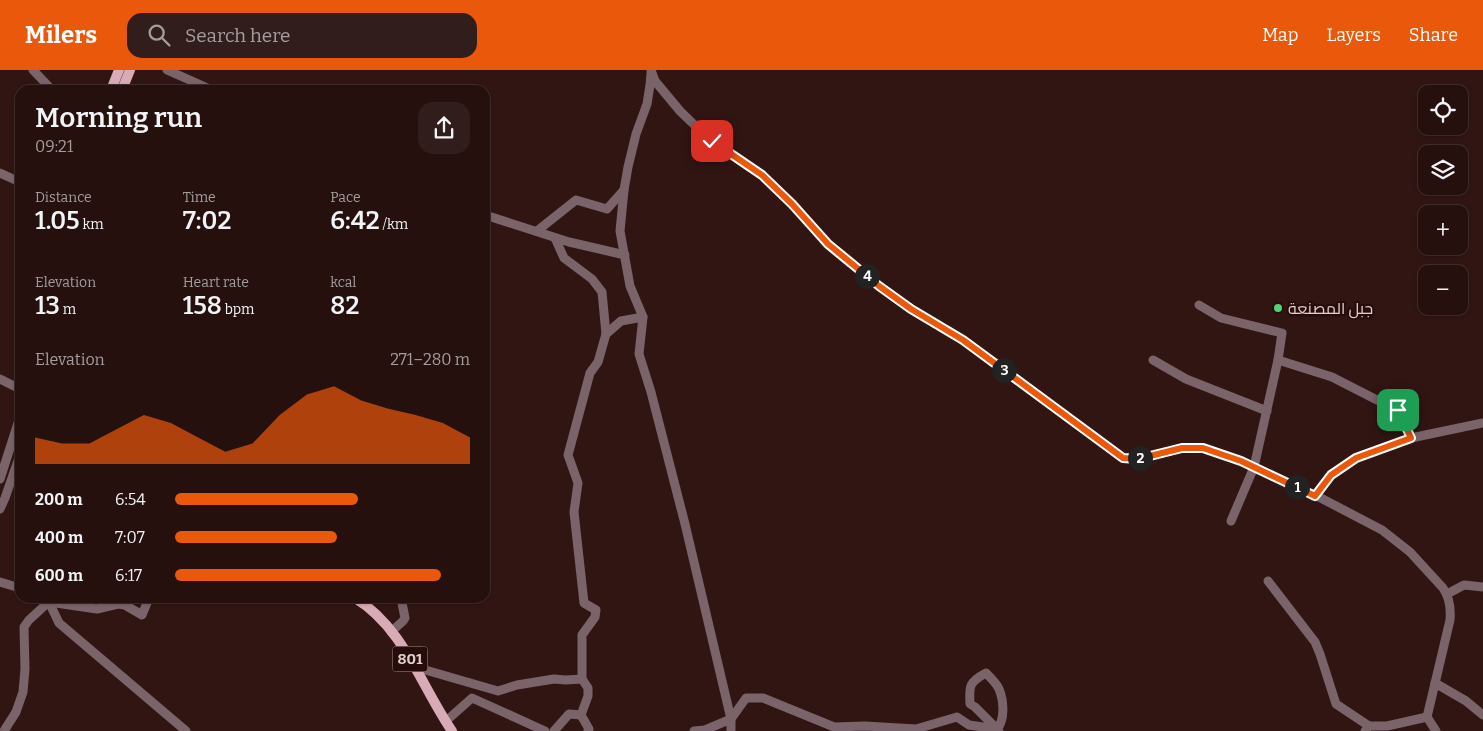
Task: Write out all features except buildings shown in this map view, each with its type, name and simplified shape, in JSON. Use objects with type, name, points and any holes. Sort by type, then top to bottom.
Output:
[{"type":"main road","points":[[113,85],[119,70]]},
{"type":"main road","points":[[124,85],[130,70]]},
{"type":"main road","name":"801","points":[[364,603],[370,607],[398,639],[448,727]]},
{"type":"street","points":[[33,70],[47,85]]},
{"type":"street","points":[[167,70],[201,85]]},
{"type":"street","points":[[651,70],[647,104],[636,134],[624,190],[620,231],[630,286],[643,317],[639,354],[651,392],[685,524],[731,720],[731,731]]},
{"type":"street","points":[[651,70],[655,81],[680,111],[712,141],[762,175],[792,204],[828,244],[879,286],[911,309],[963,340],[1123,458],[1138,459],[1182,448],[1203,448],[1241,461],[1315,496],[1382,530],[1410,552],[1446,594],[1451,609],[1450,620],[1426,717]]},
{"type":"street","points":[[0,173],[15,180]]},
{"type":"street","points":[[537,231],[576,200],[607,209],[624,190]]},
{"type":"street","points":[[490,217],[555,238],[625,255]]},
{"type":"street","points":[[555,238],[564,258],[592,278],[602,292],[606,334],[598,362],[590,373],[568,455],[578,483],[574,512],[584,603],[596,610],[596,617],[582,635],[582,679],[588,688],[588,696],[581,715],[589,729],[588,731]]},
{"type":"street","points":[[1199,305],[1221,318],[1282,334],[1254,467],[1231,521]]},
{"type":"street","points":[[606,334],[621,321],[643,317]]},
{"type":"street","points":[[1153,360],[1186,379],[1266,411]]},
{"type":"street","points":[[1278,360],[1332,377],[1398,410],[1411,438]]},
{"type":"street","points":[[0,379],[15,386]]},
{"type":"street","points":[[1315,496],[1331,475],[1356,458],[1411,438],[1483,423]]},
{"type":"street","points":[[0,478],[15,432]]},
{"type":"street","points":[[0,509],[15,469]]},
{"type":"street","points":[[0,582],[15,586]]},
{"type":"street","points":[[1268,582],[1315,642],[1336,704],[1367,728],[1388,726],[1426,717]]},
{"type":"street","points":[[1446,594],[1464,585],[1483,587]]},
{"type":"street","points":[[4,731],[16,712],[23,692],[26,669],[24,627],[48,603]]},
{"type":"street","points":[[52,603],[59,623],[186,731]]},
{"type":"street","points":[[66,603],[97,609],[118,604],[125,605],[142,615],[147,603]]},
{"type":"street","points":[[391,632],[405,618],[402,603]]},
{"type":"street","points":[[415,666],[498,691],[517,685],[554,679],[582,679]]},
{"type":"street","points":[[986,673],[999,688],[1003,705],[1001,724],[998,730],[970,704],[969,689],[975,679],[986,673]]},
{"type":"street","points":[[1435,683],[1466,701],[1483,715]]},
{"type":"street","points":[[448,727],[472,698],[545,731]]},
{"type":"street","points":[[694,731],[705,730],[731,720],[746,698],[762,698],[834,727],[865,726],[916,729],[957,717],[969,725],[998,730]]},
{"type":"street","points":[[554,731],[569,714],[581,715]]},
{"type":"street","points":[[1426,717],[1436,731]]},
{"type":"place","name":"جبل المصنعة","points":[[1278,308]]},
{"type":"route","points":[[712,141],[762,175],[792,204],[828,244],[879,286],[911,309],[963,340],[1123,458],[1138,459],[1182,448],[1203,448],[1241,461],[1315,496],[1331,475],[1356,458],[1411,438],[1398,410]]}]
